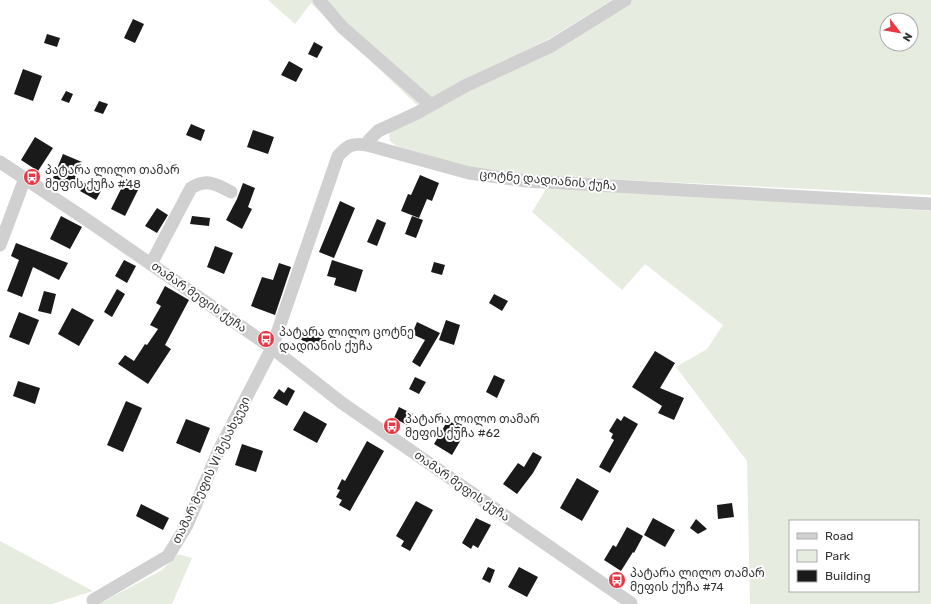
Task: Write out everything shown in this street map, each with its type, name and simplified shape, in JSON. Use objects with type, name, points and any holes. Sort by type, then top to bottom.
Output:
[{"type":"street","points":[[319,0],[342,27],[431,105]]},
{"type":"street","points":[[367,145],[369,140],[378,131],[417,113],[465,86],[551,46],[625,0]]},
{"type":"street","name":"ცოტნე დადიანის ქუჩა","points":[[272,348],[338,156],[347,147],[356,144],[367,145],[469,173],[526,181],[581,185],[724,191],[931,204]]},
{"type":"street","name":"თამარ მეფის ქუჩა","points":[[0,162],[272,348],[342,404],[631,603]]},
{"type":"street","points":[[0,245],[25,178]]},
{"type":"street","points":[[151,264],[191,188],[198,184],[211,183],[231,192]]},
{"type":"street","name":"თამარ მეფის VI შესახვევი","points":[[93,600],[168,556],[186,525],[219,450],[272,348]]},
{"type":"green space","points":[[268,0],[612,0],[549,39],[417,105],[311,3],[295,24]]},
{"type":"green space","points":[[630,0],[931,0],[931,195],[505,174],[460,165],[396,146],[390,141],[389,132]]},
{"type":"green space","points":[[546,189],[706,196],[931,211],[931,604],[750,604],[747,461],[676,367],[707,349],[723,325],[645,264],[622,290],[532,212]]},
{"type":"green space","points":[[0,541],[93,591],[52,604],[0,604]]},
{"type":"green space","points":[[178,554],[192,558],[172,604],[99,604],[162,570]]},
{"type":"building","points":[[133,19],[144,24],[135,43],[124,38]]},
{"type":"building","points":[[47,34],[60,38],[57,47],[44,43]]},
{"type":"building","points":[[314,42],[323,47],[317,58],[308,54]]},
{"type":"building","points":[[289,61],[303,69],[296,82],[281,75]]},
{"type":"building","points":[[23,69],[42,76],[33,101],[14,94]]},
{"type":"building","points":[[66,91],[73,94],[69,103],[61,100]]},
{"type":"building","points":[[99,101],[108,104],[103,114],[94,111]]},
{"type":"building","points":[[191,124],[205,130],[201,141],[186,135]]},
{"type":"building","points":[[253,130],[274,137],[268,154],[247,147]]},
{"type":"building","points":[[35,137],[53,148],[38,171],[21,160]]},
{"type":"building","points":[[63,154],[82,162],[75,178],[101,191],[96,200],[80,191],[81,190],[53,178]]},
{"type":"building","points":[[420,175],[439,183],[432,201],[427,199],[419,218],[401,211],[408,194],[411,195]]},
{"type":"building","points":[[126,179],[140,186],[125,216],[111,209]]},
{"type":"building","points":[[243,183],[255,188],[248,207],[252,209],[242,229],[226,220],[237,199]]},
{"type":"building","points":[[340,201],[355,208],[334,258],[319,252]]},
{"type":"building","points":[[157,208],[168,215],[157,233],[145,226]]},
{"type":"building","points":[[61,216],[82,227],[70,249],[50,239]]},
{"type":"building","points":[[192,216],[210,218],[209,226],[190,224]]},
{"type":"building","points":[[412,216],[423,220],[416,238],[405,234]]},
{"type":"building","points":[[377,219],[386,223],[377,246],[367,242]]},
{"type":"building","points":[[16,243],[68,263],[59,280],[33,267],[22,297],[7,291],[19,260],[11,256]]},
{"type":"building","points":[[215,246],[233,253],[224,274],[207,267]]},
{"type":"building","points":[[124,260],[136,266],[127,283],[115,276]]},
{"type":"building","points":[[332,260],[363,270],[356,292],[334,285],[336,278],[327,276]]},
{"type":"building","points":[[434,262],[445,265],[442,275],[431,272]]},
{"type":"building","points":[[279,263],[291,267],[275,315],[251,306],[262,277],[273,280]]},
{"type":"building","points":[[165,286],[189,300],[165,345],[171,349],[148,384],[118,364],[125,355],[134,361],[145,344],[147,345],[158,329],[150,325],[161,306],[156,303]]},
{"type":"building","points":[[117,289],[125,294],[112,317],[104,312]]},
{"type":"building","points":[[44,291],[56,294],[51,314],[38,311]]},
{"type":"building","points":[[494,294],[508,301],[502,311],[489,303]]},
{"type":"building","points":[[72,308],[94,320],[79,346],[58,334]]},
{"type":"building","points":[[19,312],[39,320],[29,345],[9,337]]},
{"type":"building","points":[[446,320],[460,325],[454,345],[439,340]]},
{"type":"building","points":[[417,322],[440,333],[420,367],[412,362],[425,340],[412,334]]},
{"type":"building","points":[[304,328],[322,338],[317,348],[298,338]]},
{"type":"building","points":[[655,351],[675,363],[660,388],[684,398],[674,420],[658,413],[662,406],[632,387]]},
{"type":"building","points":[[494,375],[505,380],[497,398],[486,392]]},
{"type":"building","points":[[415,377],[426,382],[419,394],[409,389]]},
{"type":"building","points":[[18,381],[40,388],[35,404],[13,396]]},
{"type":"building","points":[[288,387],[295,391],[287,406],[273,398],[279,389],[284,393]]},
{"type":"building","points":[[126,401],[142,408],[123,452],[107,445]]},
{"type":"building","points":[[399,407],[413,414],[407,425],[394,418]]},
{"type":"building","points":[[304,411],[327,424],[317,443],[293,430]]},
{"type":"building","points":[[624,416],[638,424],[610,473],[599,467],[614,440],[611,438],[613,434],[609,431],[617,418],[621,421]]},
{"type":"building","points":[[186,419],[210,428],[200,453],[176,443]]},
{"type":"building","points":[[448,420],[466,431],[452,455],[434,444]]},
{"type":"building","points":[[367,441],[384,451],[350,511],[339,505],[342,500],[336,497],[340,490],[337,489],[342,479],[345,481]]},
{"type":"building","points":[[242,444],[263,451],[256,472],[235,465]]},
{"type":"building","points":[[533,452],[542,457],[533,473],[517,494],[503,484],[518,463],[524,467]]},
{"type":"building","points":[[577,478],[599,491],[582,521],[560,508]]},
{"type":"building","points":[[416,501],[433,510],[410,551],[401,546],[404,541],[396,536]]},
{"type":"building","points":[[732,503],[734,517],[718,519],[717,505]]},
{"type":"building","points":[[141,504],[169,518],[163,530],[136,516]]},
{"type":"building","points":[[476,518],[491,525],[478,548],[473,545],[471,549],[462,543]]},
{"type":"building","points":[[653,518],[675,530],[665,547],[644,535]]},
{"type":"building","points":[[696,519],[707,529],[698,534],[690,528]]},
{"type":"building","points":[[627,527],[643,536],[634,553],[633,552],[621,571],[604,560],[613,545],[616,547]]},
{"type":"building","points":[[488,567],[495,570],[490,583],[482,579]]},
{"type":"building","points":[[519,567],[538,577],[527,597],[508,587]]},
{"type":"place","name":"პატარა ლილო თამარ მეფის ქუჩა #48","points":[[32,177]]},
{"type":"place","name":"პატარა ლილო ცოტნე დადიანის ქუჩა","points":[[266,339]]},
{"type":"place","name":"პატარა ლილო თამარ მეფის ქუჩა #62","points":[[392,426]]},
{"type":"place","name":"პატარა ლილო თამარ მეფის ქუჩა #74","points":[[617,580]]}]
